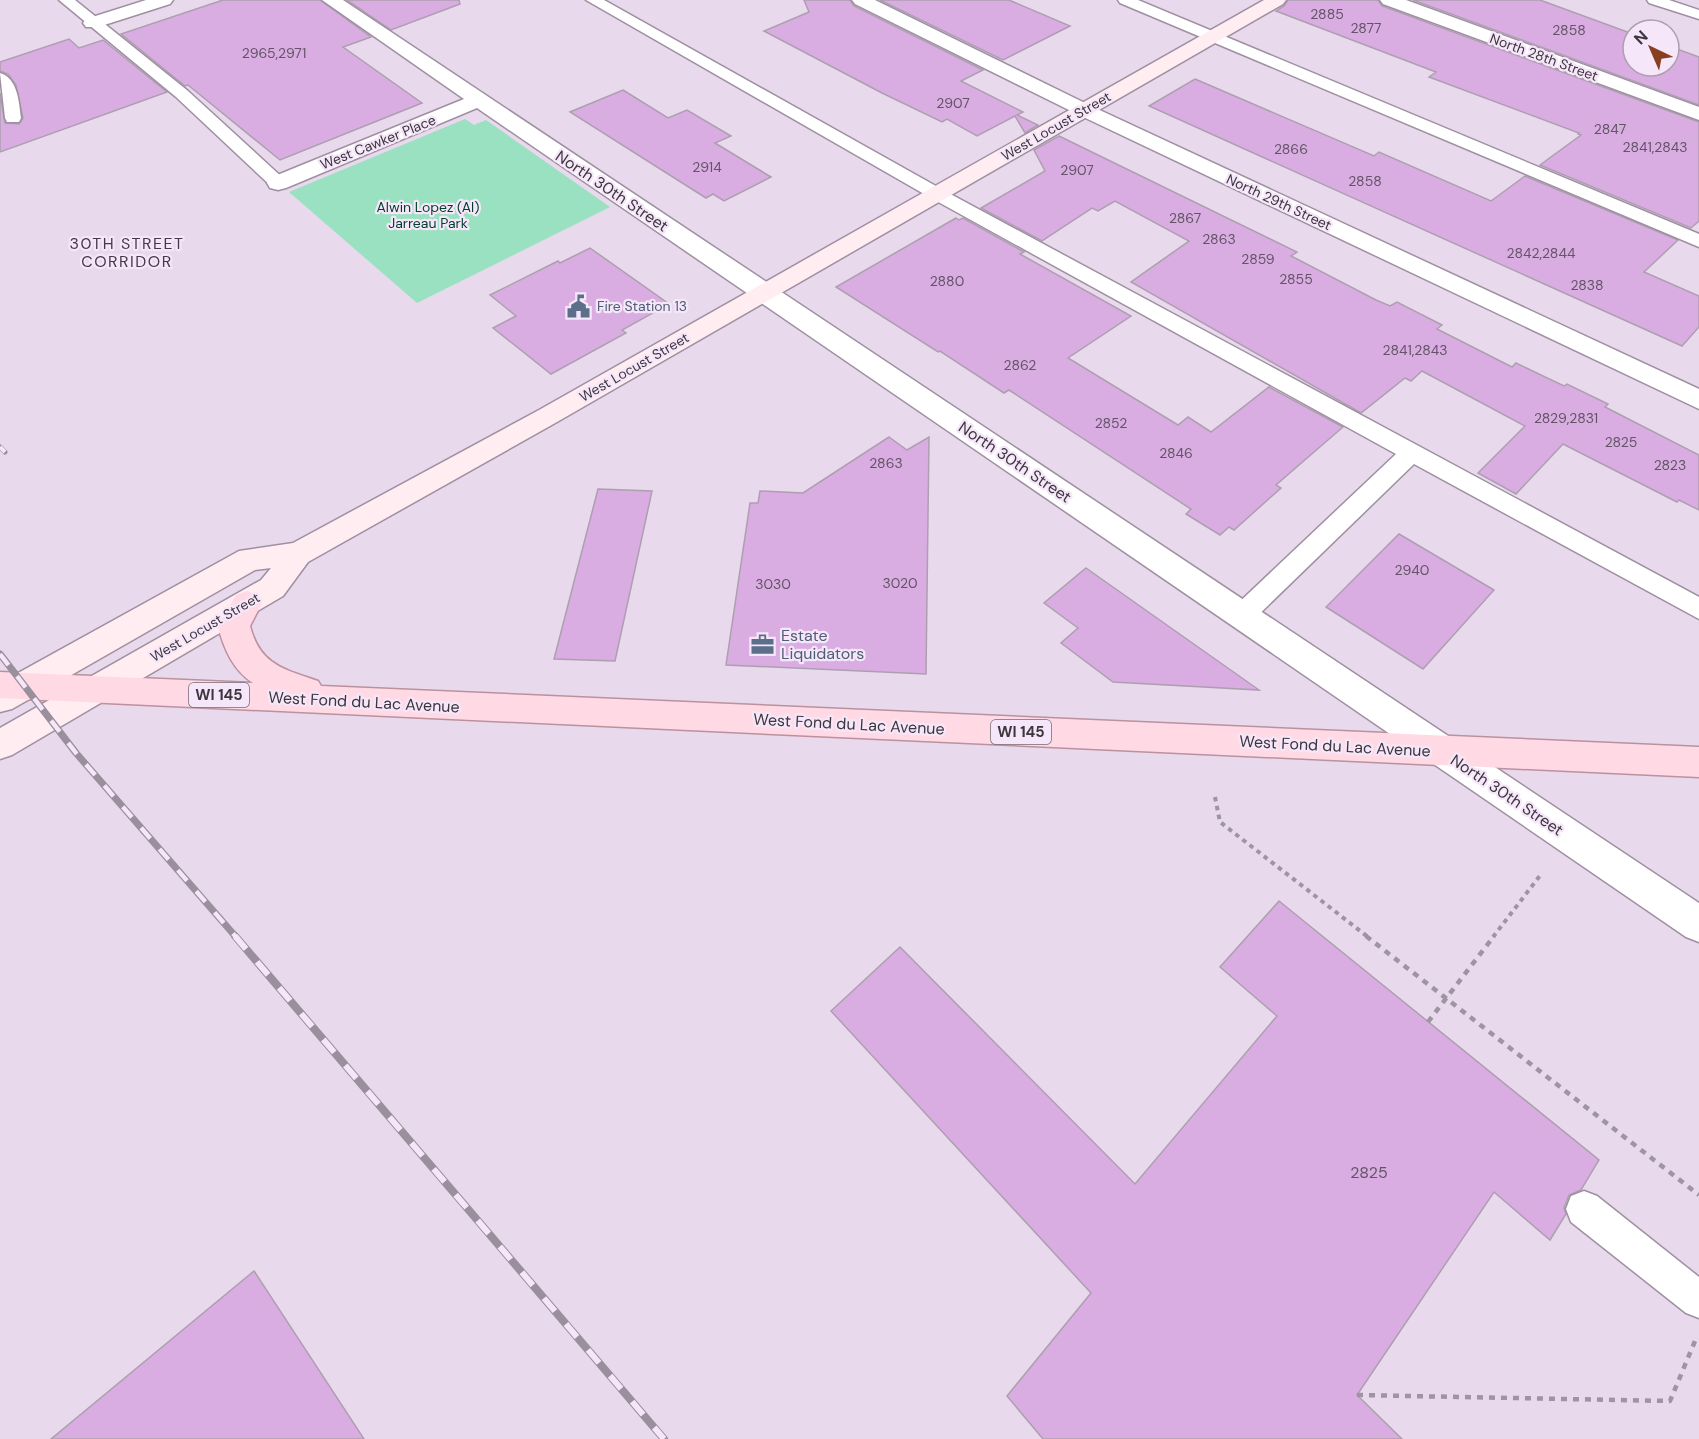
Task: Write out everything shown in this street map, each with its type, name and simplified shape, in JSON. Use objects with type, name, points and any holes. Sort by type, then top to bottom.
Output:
[{"type":"main road","points":[[248,603],[234,626],[238,648],[250,663],[273,680],[343,701]]},
{"type":"main road","name":"West Fond du Lac Avenue","points":[[8,690],[94,691],[343,701],[1699,762]]},
{"type":"street","points":[[92,23],[164,0]]},
{"type":"street","name":"North 30th Street","points":[[331,0],[1699,924]]},
{"type":"street","name":"North 29th Street","points":[[861,0],[1084,110],[1699,400]]},
{"type":"street","name":"West Locust Street","points":[[0,745],[272,588],[298,554],[766,292],[1277,0]]},
{"type":"street","name":"North 28th Street","points":[[1389,0],[1699,114]]},
{"type":"street","name":"West Cawker Place","points":[[278,183],[478,100]]},
{"type":"street","points":[[8,690],[249,559],[298,554]]},
{"type":"lane","points":[[66,0],[182,94],[278,183]]},
{"type":"lane","points":[[593,0],[937,194],[1699,609]]},
{"type":"lane","points":[[1125,0],[1699,241]]},
{"type":"lane","points":[[1654,0],[1699,15]]},
{"type":"lane","points":[[0,78],[8,88],[13,118]]},
{"type":"lane","points":[[1242,615],[1412,452]]},
{"type":"lane","points":[[1584,1209],[1699,1300]]},
{"type":"path","points":[[1215,797],[1220,822],[1699,1195]]},
{"type":"path","points":[[1428,1022],[1542,873]]},
{"type":"path","points":[[1358,1395],[1670,1401],[1699,1333]]},
{"type":"green space","name":"Alwin Lopez (Al) Jarreau Park","points":[[465,119],[474,125],[486,120],[610,207],[417,303],[289,192]]},
{"type":"building","points":[[223,0],[320,0],[371,37],[343,47],[422,103],[280,160],[121,34]]},
{"type":"building","points":[[347,0],[459,0],[460,4],[391,30]]},
{"type":"building","points":[[804,0],[850,0],[854,6],[983,70],[961,81],[1023,112],[1017,115],[1038,125],[1025,133],[1015,116],[977,136],[947,119],[942,122],[882,93],[764,31],[809,12]]},
{"type":"building","points":[[880,0],[1009,0],[1070,26],[1003,60]]},
{"type":"building","points":[[1288,0],[1378,0],[1382,6],[1699,122],[1699,221],[1691,228],[1540,165],[1581,135],[1429,77],[1436,72],[1276,11]]},
{"type":"building","points":[[1413,0],[1540,0],[1621,30],[1621,76]]},
{"type":"building","points":[[69,39],[79,48],[103,40],[167,92],[0,152],[0,93],[5,123],[19,124],[23,118],[16,85],[8,74],[0,71],[0,62]]},
{"type":"building","points":[[1681,50],[1699,57],[1699,105],[1625,78],[1681,78]]},
{"type":"building","points":[[1195,79],[1374,156],[1379,152],[1491,201],[1525,176],[1678,240],[1644,272],[1699,296],[1699,327],[1682,346],[1149,106]]},
{"type":"building","points":[[623,90],[668,118],[687,110],[731,136],[715,143],[771,177],[724,201],[713,194],[706,198],[570,112]]},
{"type":"building","points":[[1059,136],[1297,252],[1291,256],[1376,300],[1390,306],[1397,302],[1442,325],[1437,329],[1512,367],[1516,363],[1564,386],[1567,384],[1608,404],[1605,407],[1699,455],[1699,510],[1679,500],[1677,502],[1563,444],[1516,494],[1478,473],[1525,426],[1422,371],[1411,381],[1405,378],[1361,413],[1131,282],[1189,241],[1115,201],[1098,211],[1092,208],[1042,241],[981,208],[1045,171],[1034,150]]},
{"type":"building","points":[[956,218],[959,220],[963,218],[1024,252],[1020,254],[1131,316],[1068,358],[1178,425],[1188,417],[1211,432],[1269,387],[1343,427],[1276,485],[1281,488],[1234,530],[1229,527],[1220,535],[1186,514],[1191,509],[1009,390],[1004,393],[836,287]]},
{"type":"building","points":[[590,248],[669,304],[622,330],[626,333],[551,374],[493,328],[516,316],[490,295],[558,261],[560,263]]},
{"type":"building","points":[[889,437],[907,450],[929,437],[926,674],[726,665],[750,503],[758,503],[760,491],[803,493]]},
{"type":"building","points":[[598,489],[652,491],[615,661],[554,659]]},
{"type":"building","points":[[1399,534],[1494,590],[1423,669],[1326,607]]},
{"type":"building","points":[[1086,568],[1259,690],[1113,682],[1061,643],[1078,628],[1044,603]]},
{"type":"building","points":[[1279,901],[1599,1160],[1581,1190],[1569,1195],[1564,1208],[1566,1214],[1550,1240],[1494,1192],[1357,1395],[1402,1439],[1043,1439],[1007,1396],[1091,1293],[831,1011],[900,947],[1135,1184],[1277,1016],[1220,967]]},
{"type":"building","points":[[254,1271],[364,1439],[51,1439]]},
{"type":"railway","points":[[0,447],[5,452]]},
{"type":"railway","points":[[0,654],[76,753],[236,937]]},
{"type":"railway","points":[[235,936],[664,1439]]},
{"type":"place","name":"Fire Station 13","points":[[579,306]]},
{"type":"place","name":"Estate Liquidators","points":[[763,644]]},
{"type":"district","name":"30TH STREET CORRIDOR","points":[[127,252]]}]
